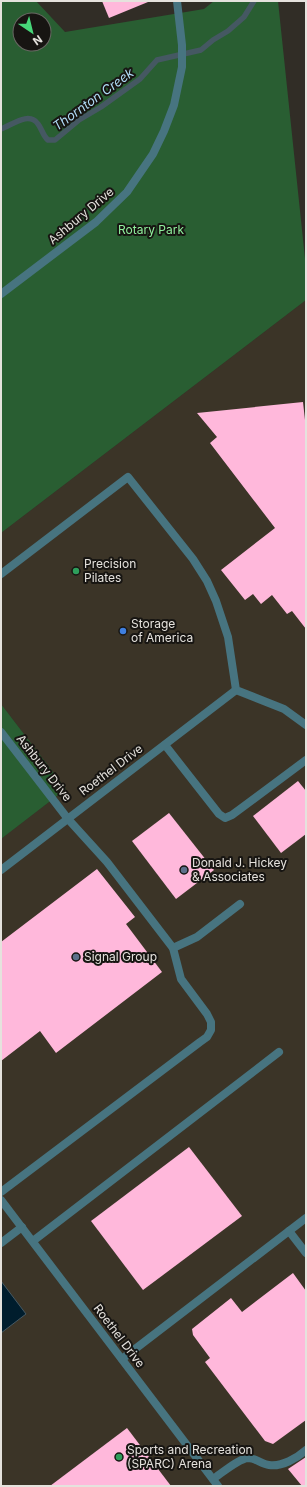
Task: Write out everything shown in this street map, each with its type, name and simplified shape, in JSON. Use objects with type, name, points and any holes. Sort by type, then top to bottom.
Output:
[{"type":"street","name":"Ashbury Drive","points":[[1,294],[96,222],[127,192],[153,154],[174,106],[182,67],[182,45],[177,1]]},
{"type":"street","points":[[1,574],[128,477],[193,559],[207,581],[216,601],[228,637],[236,690],[284,709],[306,725]]},
{"type":"street","name":"Roethel Drive","points":[[1,870],[236,690]]},
{"type":"street","name":"Ashbury Drive","points":[[1,732],[68,819],[107,862],[173,948]]},
{"type":"street","points":[[165,745],[219,814],[225,818],[232,815],[306,760]]},
{"type":"street","points":[[1,1192],[207,1037],[211,1030],[211,1022],[207,1014],[181,979],[173,948],[197,937],[240,904]]},
{"type":"street","points":[[33,1241],[279,1052]]},
{"type":"street","name":"Roethel Drive","points":[[1,1200],[216,1483]]},
{"type":"street","points":[[122,1359],[306,1218]]},
{"type":"street","points":[[1,1243],[22,1227]]},
{"type":"street","points":[[289,1231],[306,1253]]},
{"type":"street","points":[[216,1483],[235,1463],[248,1458],[269,1465],[282,1464],[300,1455],[306,1450]]},
{"type":"shaded area","points":[[306,300],[306,1486],[1,1486],[1,839],[66,789],[1,704],[1,533]]},
{"type":"green space","name":"Rotary Park","points":[[1,1],[36,1],[46,12],[12,12],[12,52],[52,52],[52,18],[65,32],[204,9],[214,1],[278,1],[306,268],[306,300],[1,533]]},
{"type":"green space","points":[[1,704],[66,789],[1,839]]},
{"type":"water","points":[[1,1281],[26,1314],[1,1333]]},
{"type":"building","points":[[102,1],[148,1],[148,2],[109,18]]},
{"type":"building","points":[[303,402],[306,429],[306,629],[292,611],[287,614],[272,595],[261,604],[253,594],[245,600],[221,570],[275,528],[210,443],[217,437],[197,413]]},
{"type":"building","points":[[298,781],[306,791],[306,834],[281,853],[253,816]]},
{"type":"building","points":[[169,813],[214,870],[176,899],[132,841]]},
{"type":"building","name":"Signal Group","points":[[97,869],[135,917],[126,924],[162,972],[56,1053],[40,1031],[1,1061],[1,942]]},
{"type":"building","points":[[189,1147],[242,1216],[143,1290],[91,1221]]},
{"type":"building","points":[[293,1273],[306,1291],[306,1420],[273,1444],[265,1441],[205,1362],[210,1358],[193,1335],[192,1329],[231,1298],[242,1312]]},
{"type":"building","name":"Sports and Recreation (SPARC) Arena","points":[[127,1428],[171,1486],[50,1486]]},
{"type":"building","points":[[306,1457],[306,1486],[302,1486],[288,1469]]},
{"type":"waterway","name":"Thornton Creek","points":[[1,129],[20,120],[30,119],[34,120],[38,124],[48,140],[55,140],[79,120],[101,107],[140,79],[157,60],[201,50],[213,40],[228,31],[244,17],[254,1]]},
{"type":"place","name":"Precision Pilates","points":[[76,571]]},
{"type":"place","name":"Storage of America","points":[[123,631]]},
{"type":"place","name":"Donald J. Hickey & Associates","points":[[184,870]]},
{"type":"place","name":"Signal Group","points":[[76,957]]},
{"type":"place","name":"Sports and Recreation (SPARC) Arena","points":[[119,1457]]}]
